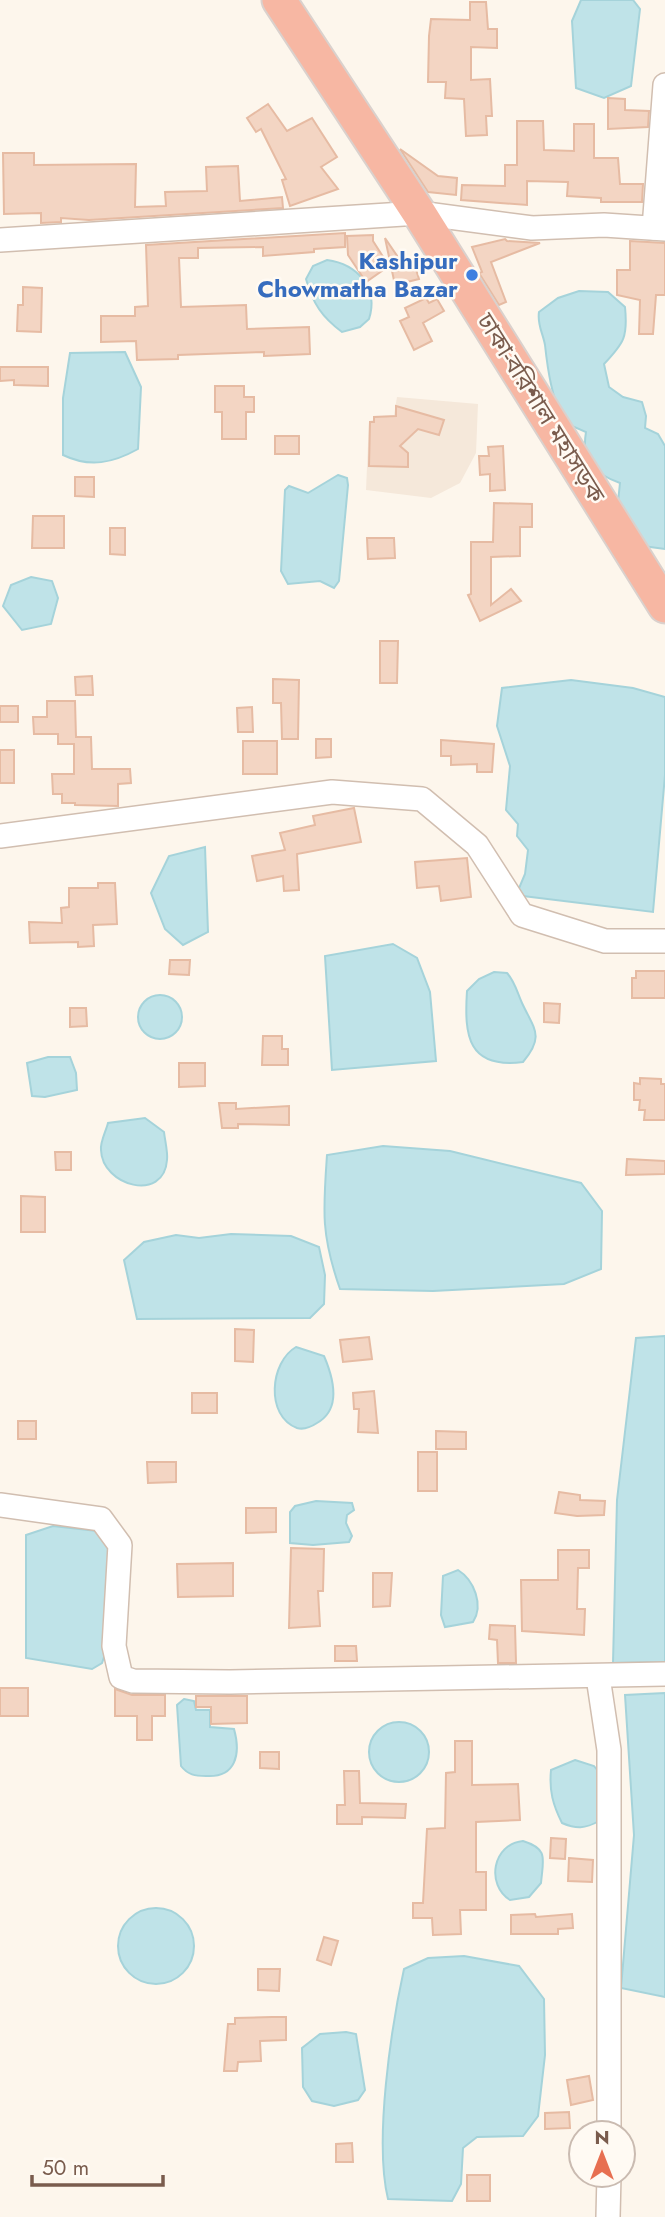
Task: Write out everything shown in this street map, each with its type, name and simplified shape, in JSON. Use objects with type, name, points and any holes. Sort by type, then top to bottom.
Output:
[{"type":"highway","name":"ঢাকা-বরিশাল মহাসড়ক","points":[[279,0],[419,213],[665,606]]},
{"type":"street","points":[[0,240],[419,213],[532,228],[604,225],[659,229],[665,85]]},
{"type":"street","points":[[0,836],[332,792],[422,799],[477,845],[522,915],[605,941],[665,941]]},
{"type":"street","points":[[0,1504],[101,1519],[120,1545],[114,1646],[121,1677],[133,1681],[598,1677],[665,1674]]},
{"type":"street","points":[[598,1677],[609,1750],[609,2119]]},
{"type":"street","points":[[608,2217],[609,2189]]},
{"type":"shaded area","points":[[397,397],[478,404],[476,453],[460,483],[431,498],[366,490],[369,421],[394,415]]},
{"type":"water","points":[[581,0],[633,0],[640,9],[631,86],[604,98],[576,88],[572,21]]},
{"type":"water","points":[[327,260],[338,262],[356,272],[368,288],[371,297],[369,319],[360,327],[342,332],[315,303],[306,279],[313,266]]},
{"type":"water","points":[[579,291],[608,292],[625,307],[626,326],[623,339],[604,364],[609,387],[623,397],[642,402],[646,416],[645,428],[658,434],[665,446],[665,549],[643,546],[618,502],[620,483],[603,475],[591,465],[585,451],[586,432],[563,422],[556,403],[539,325],[539,312],[558,298]]},
{"type":"water","points":[[125,352],[141,387],[138,449],[120,458],[92,463],[63,455],[63,398],[70,353]]},
{"type":"water","points":[[338,475],[347,478],[348,485],[339,581],[334,588],[320,581],[288,584],[281,571],[285,490],[289,486],[308,493]]},
{"type":"water","points":[[31,577],[52,581],[58,598],[51,624],[22,630],[3,606],[11,585]]},
{"type":"water","points":[[571,680],[633,688],[665,697],[665,775],[653,912],[523,896],[517,893],[525,874],[528,850],[517,836],[518,824],[506,810],[510,766],[497,726],[502,688]]},
{"type":"water","points":[[205,847],[208,932],[183,945],[165,929],[151,893],[169,856]]},
{"type":"water","points":[[393,944],[417,958],[430,992],[436,1061],[332,1070],[325,956]]},
{"type":"water","points":[[494,972],[507,973],[510,976],[535,1032],[534,1045],[523,1062],[505,1063],[491,1060],[480,1054],[469,1035],[467,991],[479,979]]},
{"type":"water","points":[[160,995],[175,1002],[182,1017],[175,1032],[160,1039],[145,1032],[138,1017],[145,1002]]},
{"type":"water","points":[[48,1057],[70,1057],[76,1073],[77,1090],[45,1097],[32,1096],[27,1063]]},
{"type":"water","points":[[145,1118],[164,1132],[167,1160],[163,1173],[156,1182],[133,1185],[111,1173],[104,1163],[101,1144],[108,1123]]},
{"type":"water","points":[[383,1146],[450,1151],[581,1183],[602,1211],[601,1269],[564,1284],[433,1291],[340,1289],[326,1238],[327,1155]]},
{"type":"water","points":[[231,1234],[291,1236],[319,1247],[325,1275],[324,1304],[310,1318],[137,1319],[124,1260],[144,1242],[176,1235],[199,1238]]},
{"type":"water","points":[[665,1336],[665,1662],[613,1663],[617,1500],[636,1338]]},
{"type":"water","points":[[296,1347],[324,1356],[333,1392],[333,1401],[325,1417],[302,1429],[287,1422],[280,1412],[275,1389],[281,1364],[287,1354]]},
{"type":"water","points":[[316,1501],[352,1503],[354,1510],[347,1515],[346,1523],[352,1536],[349,1542],[313,1545],[290,1543],[290,1512],[295,1506]]},
{"type":"water","points":[[53,1526],[97,1531],[110,1543],[107,1648],[102,1663],[92,1669],[26,1658],[26,1535]]},
{"type":"water","points":[[458,1570],[473,1586],[478,1608],[473,1622],[445,1627],[441,1615],[443,1576]]},
{"type":"water","points":[[665,1693],[665,1997],[621,1988],[634,1835],[625,1695]]},
{"type":"water","points":[[184,1699],[194,1701],[196,1710],[210,1710],[210,1727],[234,1729],[236,1755],[230,1769],[224,1773],[216,1776],[195,1775],[181,1766],[177,1705]]},
{"type":"water","points":[[393,1722],[405,1722],[424,1735],[429,1752],[427,1764],[416,1777],[405,1782],[393,1782],[374,1769],[369,1758],[369,1746],[382,1727]]},
{"type":"water","points":[[575,1760],[594,1766],[598,1771],[599,1821],[589,1826],[562,1823],[551,1791],[551,1770]]},
{"type":"water","points":[[523,1841],[541,1851],[541,1883],[529,1897],[510,1900],[498,1885],[496,1866],[505,1849]]},
{"type":"water","points":[[156,1908],[170,1911],[183,1919],[191,1932],[194,1946],[191,1960],[183,1973],[170,1981],[156,1984],[142,1981],[129,1973],[121,1960],[118,1946],[121,1932],[129,1919],[142,1911]]},
{"type":"water","points":[[464,1956],[519,1966],[544,1999],[545,2055],[538,2116],[523,2136],[477,2137],[463,2148],[461,2184],[452,2201],[388,2199],[384,2175],[383,2116],[394,2022],[404,1969],[428,1958]]},
{"type":"water","points":[[320,2034],[356,2034],[365,2090],[358,2100],[334,2106],[312,2101],[303,2087],[302,2048]]},
{"type":"building","points":[[470,2],[486,2],[488,29],[497,29],[497,48],[471,47],[471,80],[490,79],[492,116],[486,116],[487,135],[466,136],[464,99],[445,98],[446,82],[428,82],[431,19],[470,20]]},
{"type":"building","points":[[608,98],[625,99],[625,110],[649,111],[648,127],[608,129]]},
{"type":"building","points":[[268,104],[287,131],[312,118],[337,157],[321,167],[338,189],[290,206],[282,180],[286,179],[261,129],[256,132],[247,118]]},
{"type":"building","points":[[517,121],[543,121],[544,150],[574,151],[574,124],[594,124],[594,158],[618,158],[620,184],[643,184],[642,202],[601,202],[601,198],[567,196],[568,182],[527,181],[527,205],[461,200],[462,185],[505,186],[505,165],[517,165]]},
{"type":"building","points":[[400,149],[438,176],[457,178],[456,195],[428,192]]},
{"type":"building","points":[[3,153],[34,153],[34,165],[136,164],[135,207],[166,206],[165,192],[207,191],[206,167],[238,166],[240,201],[282,197],[283,208],[89,220],[61,218],[61,222],[41,223],[41,213],[4,214]]},
{"type":"building","points":[[345,233],[345,247],[314,249],[314,252],[263,256],[263,247],[198,248],[198,258],[179,258],[181,307],[246,305],[247,329],[309,327],[310,354],[264,356],[264,352],[178,355],[178,359],[137,360],[136,341],[101,342],[101,316],[135,316],[135,307],[148,306],[146,245]]},
{"type":"building","points":[[373,235],[373,241],[389,266],[366,282],[348,255],[347,236]]},
{"type":"building","points":[[385,238],[404,266],[414,263],[419,279],[395,285]]},
{"type":"building","points":[[505,239],[540,243],[491,262],[506,302],[499,305],[479,273],[482,272],[472,247]]},
{"type":"building","points":[[630,241],[665,243],[665,295],[656,295],[653,334],[639,334],[640,300],[617,295],[617,270],[630,270]]},
{"type":"building","points":[[23,287],[42,288],[41,332],[17,331],[18,305],[23,305]]},
{"type":"building","points":[[426,298],[429,303],[437,299],[444,311],[423,323],[432,341],[414,350],[400,321],[409,317],[405,308]]},
{"type":"building","points":[[0,367],[48,367],[48,386],[14,385],[14,380],[0,381]]},
{"type":"building","points":[[215,386],[244,386],[244,397],[254,397],[254,412],[246,412],[246,439],[222,439],[222,412],[215,412]]},
{"type":"building","points":[[396,406],[444,420],[439,435],[418,429],[400,446],[408,453],[408,467],[369,466],[370,422],[374,422],[374,417],[396,416]]},
{"type":"building","points":[[275,436],[299,436],[299,454],[275,454]]},
{"type":"building","points":[[503,446],[505,490],[490,491],[490,474],[480,475],[479,456],[489,456],[488,447]]},
{"type":"building","points":[[75,477],[94,477],[94,497],[75,496]]},
{"type":"building","points":[[494,503],[532,504],[532,527],[520,527],[520,556],[491,557],[491,605],[511,589],[521,601],[480,621],[468,595],[471,594],[471,542],[493,542]]},
{"type":"building","points":[[33,516],[64,516],[64,548],[32,548]]},
{"type":"building","points":[[110,528],[125,528],[125,555],[110,554]]},
{"type":"building","points":[[367,538],[394,538],[395,558],[368,559]]},
{"type":"building","points":[[380,641],[398,641],[397,683],[380,683]]},
{"type":"building","points":[[92,676],[93,695],[76,695],[75,677]]},
{"type":"building","points":[[273,679],[299,680],[298,739],[282,739],[281,703],[273,703]]},
{"type":"building","points":[[47,701],[75,701],[76,737],[91,737],[92,769],[130,769],[131,783],[118,784],[118,806],[62,803],[62,794],[53,794],[52,774],[74,774],[74,744],[58,744],[58,734],[34,734],[33,717],[47,717]]},
{"type":"building","points":[[0,706],[18,706],[18,722],[0,722]]},
{"type":"building","points":[[252,707],[253,732],[238,732],[237,708]]},
{"type":"building","points":[[316,739],[331,739],[331,757],[316,758]]},
{"type":"building","points":[[441,740],[494,744],[492,772],[477,772],[477,764],[451,765],[451,756],[441,756]]},
{"type":"building","points":[[243,741],[277,741],[277,774],[243,774]]},
{"type":"building","points":[[0,750],[14,750],[14,783],[0,783]]},
{"type":"building","points":[[354,808],[361,842],[297,854],[299,890],[284,891],[283,876],[257,881],[252,856],[285,850],[280,833],[315,825],[313,816]]},
{"type":"building","points":[[467,858],[471,897],[441,901],[439,886],[417,888],[415,862]]},
{"type":"building","points":[[98,883],[115,883],[117,924],[93,925],[94,946],[78,947],[78,942],[30,943],[29,922],[62,923],[61,908],[69,907],[69,888],[98,888]]},
{"type":"building","points":[[170,960],[190,960],[189,975],[169,974]]},
{"type":"building","points":[[636,971],[665,971],[665,998],[632,998],[632,978],[636,978]]},
{"type":"building","points":[[544,1003],[560,1004],[559,1023],[544,1022]]},
{"type":"building","points":[[70,1008],[86,1008],[87,1026],[70,1027]]},
{"type":"building","points":[[263,1036],[282,1036],[282,1049],[288,1049],[288,1065],[262,1065]]},
{"type":"building","points":[[179,1063],[205,1063],[205,1086],[179,1087]]},
{"type":"building","points":[[640,1078],[661,1079],[661,1084],[665,1084],[665,1120],[644,1120],[645,1110],[639,1110],[640,1100],[634,1100],[634,1083],[640,1084]]},
{"type":"building","points":[[219,1103],[236,1103],[236,1109],[289,1106],[289,1125],[238,1124],[238,1128],[222,1128]]},
{"type":"building","points":[[55,1152],[71,1152],[71,1170],[56,1170]]},
{"type":"building","points":[[627,1159],[665,1161],[665,1174],[626,1175]]},
{"type":"building","points":[[21,1196],[45,1197],[45,1232],[21,1232]]},
{"type":"building","points":[[235,1329],[254,1330],[253,1362],[235,1361]]},
{"type":"building","points":[[369,1337],[372,1359],[343,1362],[340,1340]]},
{"type":"building","points":[[374,1391],[378,1433],[358,1432],[359,1409],[354,1409],[353,1393]]},
{"type":"building","points":[[192,1393],[217,1393],[217,1413],[192,1413]]},
{"type":"building","points":[[18,1421],[36,1421],[36,1439],[18,1439]]},
{"type":"building","points":[[436,1431],[466,1432],[466,1449],[436,1449]]},
{"type":"building","points":[[418,1452],[437,1452],[437,1491],[418,1491]]},
{"type":"building","points":[[147,1462],[176,1462],[176,1482],[148,1483]]},
{"type":"building","points":[[559,1492],[580,1495],[580,1500],[605,1501],[604,1515],[577,1516],[555,1513]]},
{"type":"building","points":[[246,1508],[276,1508],[276,1532],[246,1533]]},
{"type":"building","points":[[291,1548],[324,1549],[323,1591],[318,1591],[320,1626],[289,1628]]},
{"type":"building","points":[[558,1550],[589,1550],[589,1568],[578,1568],[577,1609],[585,1609],[584,1635],[522,1631],[521,1580],[558,1580]]},
{"type":"building","points":[[233,1563],[233,1596],[178,1597],[177,1564]]},
{"type":"building","points":[[373,1573],[392,1573],[390,1606],[373,1607]]},
{"type":"building","points":[[490,1625],[515,1626],[516,1663],[498,1663],[497,1640],[489,1639]]},
{"type":"building","points":[[335,1646],[356,1646],[357,1661],[335,1661]]},
{"type":"building","points":[[0,1688],[28,1688],[28,1716],[0,1716]]},
{"type":"building","points":[[115,1689],[132,1695],[165,1695],[165,1716],[152,1716],[152,1740],[137,1740],[137,1716],[115,1716]]},
{"type":"building","points":[[196,1696],[247,1696],[247,1723],[211,1724],[211,1707],[196,1707]]},
{"type":"building","points":[[455,1741],[472,1741],[472,1785],[518,1784],[520,1820],[476,1822],[476,1872],[486,1872],[486,1910],[460,1910],[461,1934],[433,1935],[432,1918],[413,1918],[413,1903],[423,1903],[427,1829],[445,1828],[446,1773],[455,1772]]},
{"type":"building","points":[[260,1752],[279,1752],[279,1769],[260,1768]]},
{"type":"building","points":[[344,1771],[359,1771],[360,1803],[406,1804],[405,1818],[362,1817],[362,1824],[337,1824],[337,1805],[345,1805]]},
{"type":"building","points":[[551,1838],[566,1839],[565,1859],[550,1858]]},
{"type":"building","points":[[569,1858],[593,1860],[592,1882],[568,1881]]},
{"type":"building","points":[[535,1914],[536,1917],[572,1914],[573,1928],[558,1929],[558,1934],[511,1934],[511,1915]]},
{"type":"building","points":[[324,1937],[338,1941],[331,1965],[317,1960]]},
{"type":"building","points":[[258,1969],[280,1969],[279,1991],[258,1990]]},
{"type":"building","points":[[286,2017],[286,2040],[260,2041],[261,2061],[238,2062],[237,2071],[224,2071],[228,2024],[235,2024],[235,2018]]},
{"type":"building","points":[[589,2076],[593,2100],[571,2105],[567,2080]]},
{"type":"building","points":[[569,2112],[567,2128],[545,2129],[545,2113]]},
{"type":"building","points":[[352,2143],[353,2162],[336,2162],[336,2144]]},
{"type":"building","points":[[467,2175],[490,2175],[490,2201],[467,2201]]},
{"type":"place","name":"Kashipur Chowmatha Bazar","points":[[472,275]]}]
